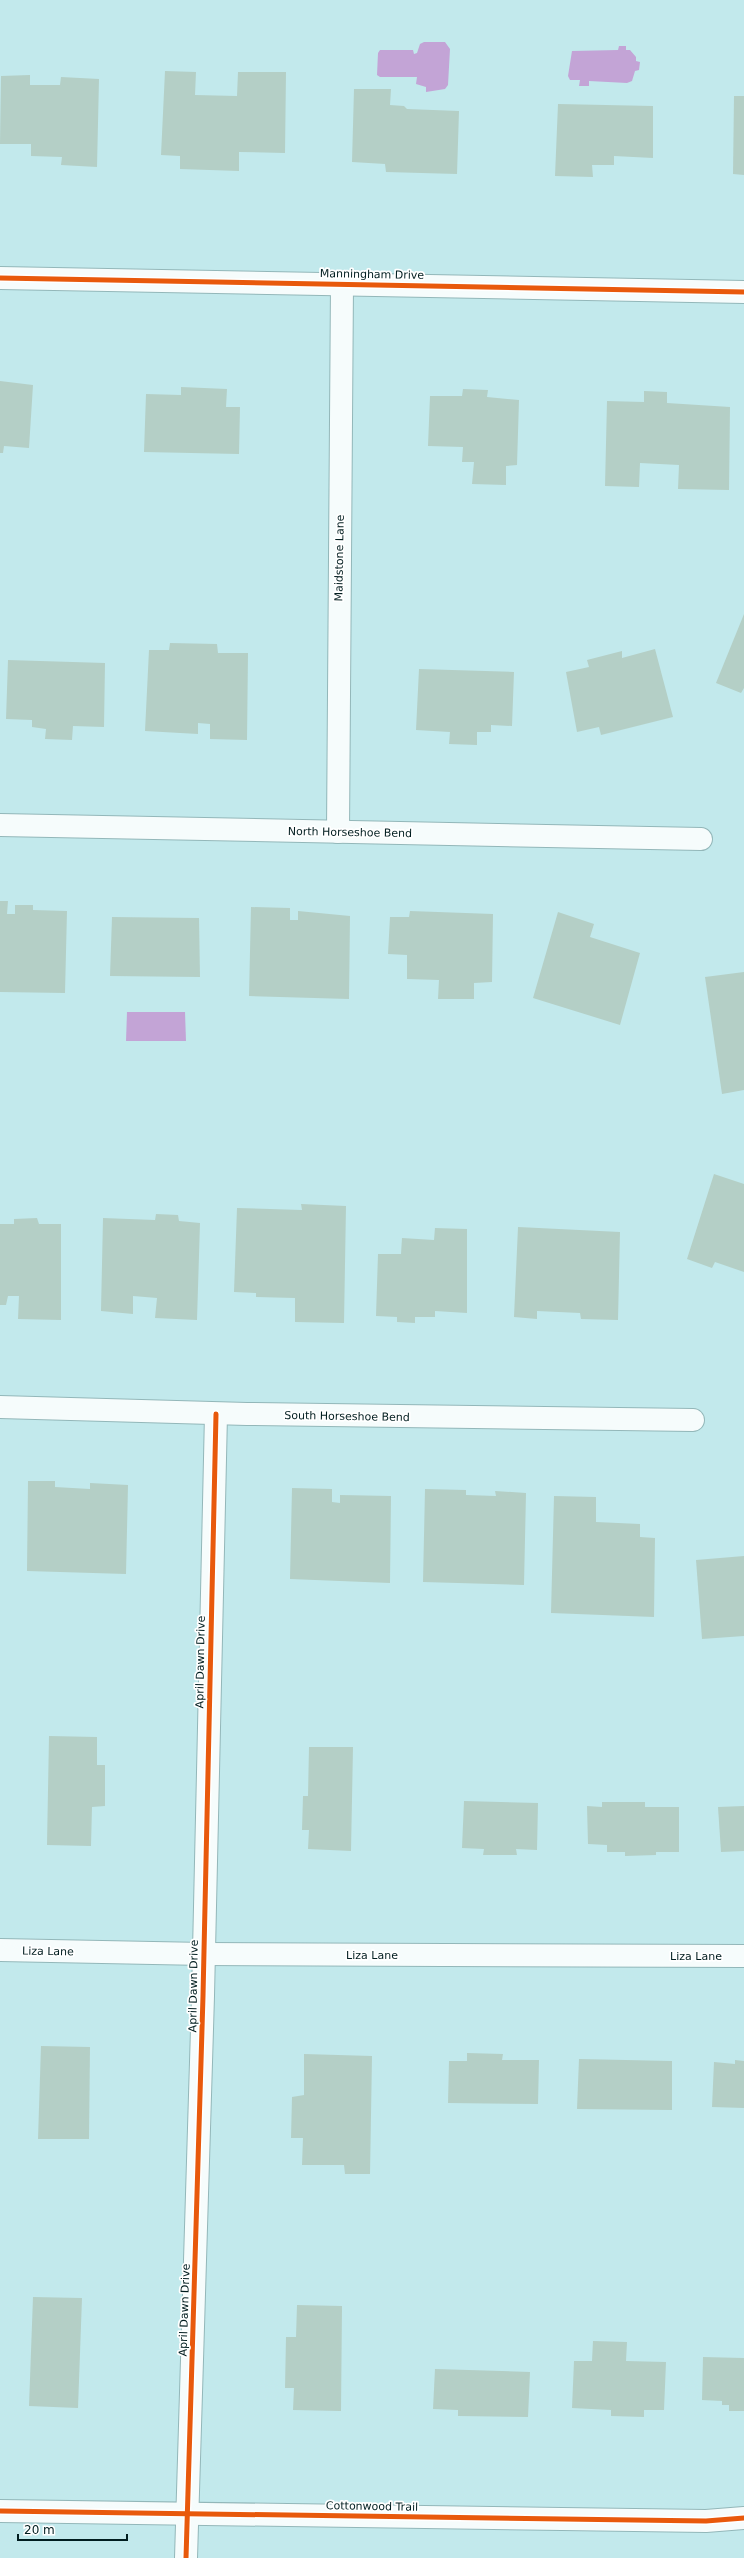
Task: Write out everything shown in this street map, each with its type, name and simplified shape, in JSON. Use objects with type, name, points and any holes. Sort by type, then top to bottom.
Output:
[{"type":"street","name":"Manningham Drive","points":[[0,278],[8,280],[342,284],[744,292]]},
{"type":"street","name":"Maidstone Lane","points":[[338,832],[342,284]]},
{"type":"street","name":"North Horseshoe Bend","points":[[0,825],[701,839]]},
{"type":"street","name":"South Horseshoe Bend","points":[[0,1407],[216,1414],[693,1420]]},
{"type":"street","name":"April Dawn Drive","points":[[186,2558],[204,1954],[216,1414]]},
{"type":"street","name":"Liza Lane","points":[[0,1950],[204,1954],[744,1956]]},
{"type":"street","name":"Cottonwood Trail","points":[[0,2511],[706,2521],[744,2518]]},
{"type":"shaded area","points":[[424,42],[445,42],[450,49],[448,85],[445,89],[426,92],[426,87],[416,84],[417,77],[380,77],[377,75],[378,53],[380,50],[413,50],[414,54],[417,53],[420,44]]},
{"type":"shaded area","points":[[619,46],[626,46],[626,50],[630,50],[636,57],[636,61],[640,62],[639,70],[635,71],[632,81],[627,83],[589,81],[589,86],[579,86],[580,80],[570,80],[568,76],[572,51],[618,50]]},
{"type":"shaded area","points":[[127,1012],[185,1012],[186,1041],[126,1041]]},
{"type":"building","points":[[165,71],[196,72],[195,95],[237,96],[238,72],[286,72],[285,153],[239,152],[239,171],[180,169],[180,156],[161,155]]},
{"type":"building","points":[[30,75],[30,85],[60,85],[61,77],[99,79],[97,167],[61,165],[62,157],[31,156],[31,144],[0,144],[1,76]]},
{"type":"building","points":[[354,89],[391,89],[390,105],[404,106],[407,109],[459,111],[457,174],[386,172],[385,164],[352,162]]},
{"type":"building","points":[[734,96],[744,96],[744,175],[733,174]]},
{"type":"building","points":[[558,104],[653,106],[653,158],[614,156],[614,165],[592,165],[593,177],[555,176]]},
{"type":"building","points":[[0,381],[33,385],[29,448],[4,446],[3,453],[0,453]]},
{"type":"building","points":[[181,387],[227,389],[226,407],[240,407],[239,454],[144,452],[146,394],[181,395]]},
{"type":"building","points":[[463,389],[488,390],[487,397],[519,400],[517,465],[506,466],[506,485],[472,484],[474,462],[462,462],[463,447],[428,446],[430,396],[462,396]]},
{"type":"building","points":[[644,391],[667,392],[667,403],[730,407],[729,490],[678,489],[679,465],[640,463],[639,487],[605,486],[607,401],[644,402]]},
{"type":"building","points":[[744,614],[744,688],[741,693],[716,683]]},
{"type":"building","points":[[170,643],[217,644],[218,653],[248,653],[247,740],[210,739],[210,724],[198,723],[198,734],[145,731],[149,650],[169,650]]},
{"type":"building","points":[[655,649],[673,717],[601,735],[599,727],[577,732],[566,672],[589,667],[587,660],[622,651],[622,658]]},
{"type":"building","points":[[8,660],[105,663],[104,727],[73,726],[72,740],[45,739],[46,729],[32,727],[32,720],[6,719]]},
{"type":"building","points":[[419,669],[514,672],[512,726],[491,725],[491,732],[477,732],[477,745],[449,744],[450,732],[416,730]]},
{"type":"building","points":[[0,901],[8,901],[7,914],[15,914],[15,905],[33,905],[33,910],[67,911],[65,993],[0,992]]},
{"type":"building","points":[[251,907],[290,908],[290,920],[298,920],[298,911],[350,916],[349,999],[249,996]]},
{"type":"building","points":[[410,911],[493,914],[492,982],[474,983],[474,999],[438,999],[439,980],[407,979],[407,955],[388,954],[390,917],[409,917]]},
{"type":"building","points":[[558,912],[594,924],[590,937],[640,953],[620,1025],[533,998]]},
{"type":"building","points":[[112,917],[199,918],[200,977],[110,976]]},
{"type":"building","points":[[744,972],[744,1090],[722,1094],[705,977]]},
{"type":"building","points":[[714,1174],[744,1184],[744,1272],[715,1262],[712,1268],[687,1259]]},
{"type":"building","points":[[301,1204],[346,1206],[344,1323],[295,1322],[295,1298],[256,1297],[256,1293],[234,1292],[237,1208],[302,1210]]},
{"type":"building","points":[[156,1214],[178,1215],[179,1221],[200,1223],[197,1320],[155,1318],[157,1298],[133,1296],[133,1314],[101,1311],[103,1218],[155,1220]]},
{"type":"building","points":[[37,1218],[39,1224],[61,1224],[61,1320],[18,1319],[19,1296],[8,1296],[6,1305],[0,1305],[0,1224],[14,1224],[14,1219]]},
{"type":"building","points":[[518,1227],[620,1232],[618,1320],[581,1319],[580,1313],[537,1311],[537,1319],[514,1317]]},
{"type":"building","points":[[435,1228],[467,1229],[467,1313],[435,1311],[435,1317],[415,1317],[415,1323],[397,1322],[397,1317],[376,1316],[378,1254],[401,1254],[402,1238],[434,1240]]},
{"type":"building","points":[[28,1481],[55,1481],[55,1487],[90,1489],[90,1483],[128,1485],[126,1574],[27,1571]]},
{"type":"building","points":[[292,1488],[332,1489],[332,1502],[340,1503],[340,1495],[391,1496],[390,1583],[290,1579]]},
{"type":"building","points":[[425,1489],[466,1490],[466,1495],[496,1496],[495,1491],[526,1493],[524,1585],[423,1582]]},
{"type":"building","points":[[554,1496],[596,1497],[596,1522],[640,1524],[640,1537],[655,1538],[654,1617],[551,1613]]},
{"type":"building","points":[[744,1556],[744,1636],[702,1639],[696,1560]]},
{"type":"building","points":[[49,1736],[97,1737],[97,1765],[105,1765],[105,1806],[92,1807],[91,1846],[47,1845]]},
{"type":"building","points":[[309,1747],[353,1747],[351,1851],[308,1849],[309,1830],[302,1830],[303,1796],[308,1796]]},
{"type":"building","points":[[464,1801],[538,1803],[537,1850],[516,1849],[517,1855],[483,1855],[484,1849],[462,1848]]},
{"type":"building","points":[[602,1802],[645,1802],[645,1807],[679,1807],[679,1852],[656,1852],[656,1855],[625,1856],[625,1852],[607,1852],[607,1845],[588,1844],[587,1806],[602,1807]]},
{"type":"building","points":[[744,1806],[744,1851],[721,1852],[718,1807]]},
{"type":"building","points":[[41,2046],[90,2047],[89,2139],[38,2139]]},
{"type":"building","points":[[467,2053],[503,2054],[502,2060],[539,2060],[538,2104],[448,2103],[449,2061],[467,2061]]},
{"type":"building","points":[[304,2054],[372,2056],[370,2174],[345,2174],[344,2165],[302,2165],[303,2138],[291,2138],[292,2097],[304,2095]]},
{"type":"building","points":[[579,2059],[672,2061],[672,2110],[577,2109]]},
{"type":"building","points":[[735,2060],[744,2061],[744,2108],[712,2107],[714,2062],[735,2064]]},
{"type":"building","points":[[33,2297],[82,2298],[78,2408],[29,2406]]},
{"type":"building","points":[[297,2305],[342,2306],[341,2411],[293,2410],[294,2388],[285,2388],[286,2337],[296,2337]]},
{"type":"building","points":[[593,2341],[627,2342],[626,2361],[666,2362],[664,2410],[644,2410],[644,2417],[611,2416],[611,2410],[572,2408],[574,2361],[592,2361]]},
{"type":"building","points":[[703,2357],[744,2358],[744,2411],[729,2411],[729,2405],[722,2405],[722,2401],[702,2400]]},
{"type":"building","points":[[435,2369],[530,2372],[528,2417],[458,2416],[458,2410],[433,2409]]},
{"type":"cycle path","points":[[0,278],[744,292]]},
{"type":"cycle path","points":[[186,2558],[203,1996],[216,1414]]},
{"type":"cycle path","points":[[0,2511],[706,2521],[744,2518]]}]
